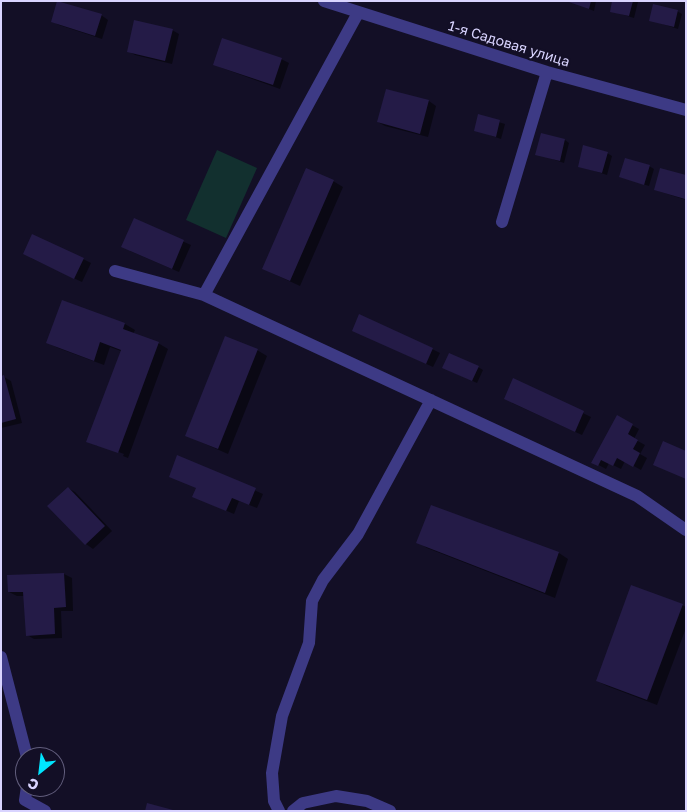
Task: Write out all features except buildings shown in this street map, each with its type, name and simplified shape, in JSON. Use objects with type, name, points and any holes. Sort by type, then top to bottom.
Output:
[{"type":"street","name":"1-я Садовая улица","points":[[324,1],[547,72],[686,110]]},
{"type":"street","points":[[204,295],[358,13]]},
{"type":"street","points":[[502,222],[547,72]]},
{"type":"street","points":[[115,271],[204,295],[637,496],[686,530]]},
{"type":"street","points":[[279,811],[274,801],[272,773],[282,716],[309,643],[312,601],[323,580],[358,534],[432,400]]},
{"type":"street","points":[[1,656],[24,747]]},
{"type":"street","points":[[293,811],[303,803],[336,796],[367,801],[390,811]]},
{"type":"street","points":[[24,806],[45,811]]},
{"type":"green space","points":[[217,150],[257,168],[226,238],[186,220]]}]
